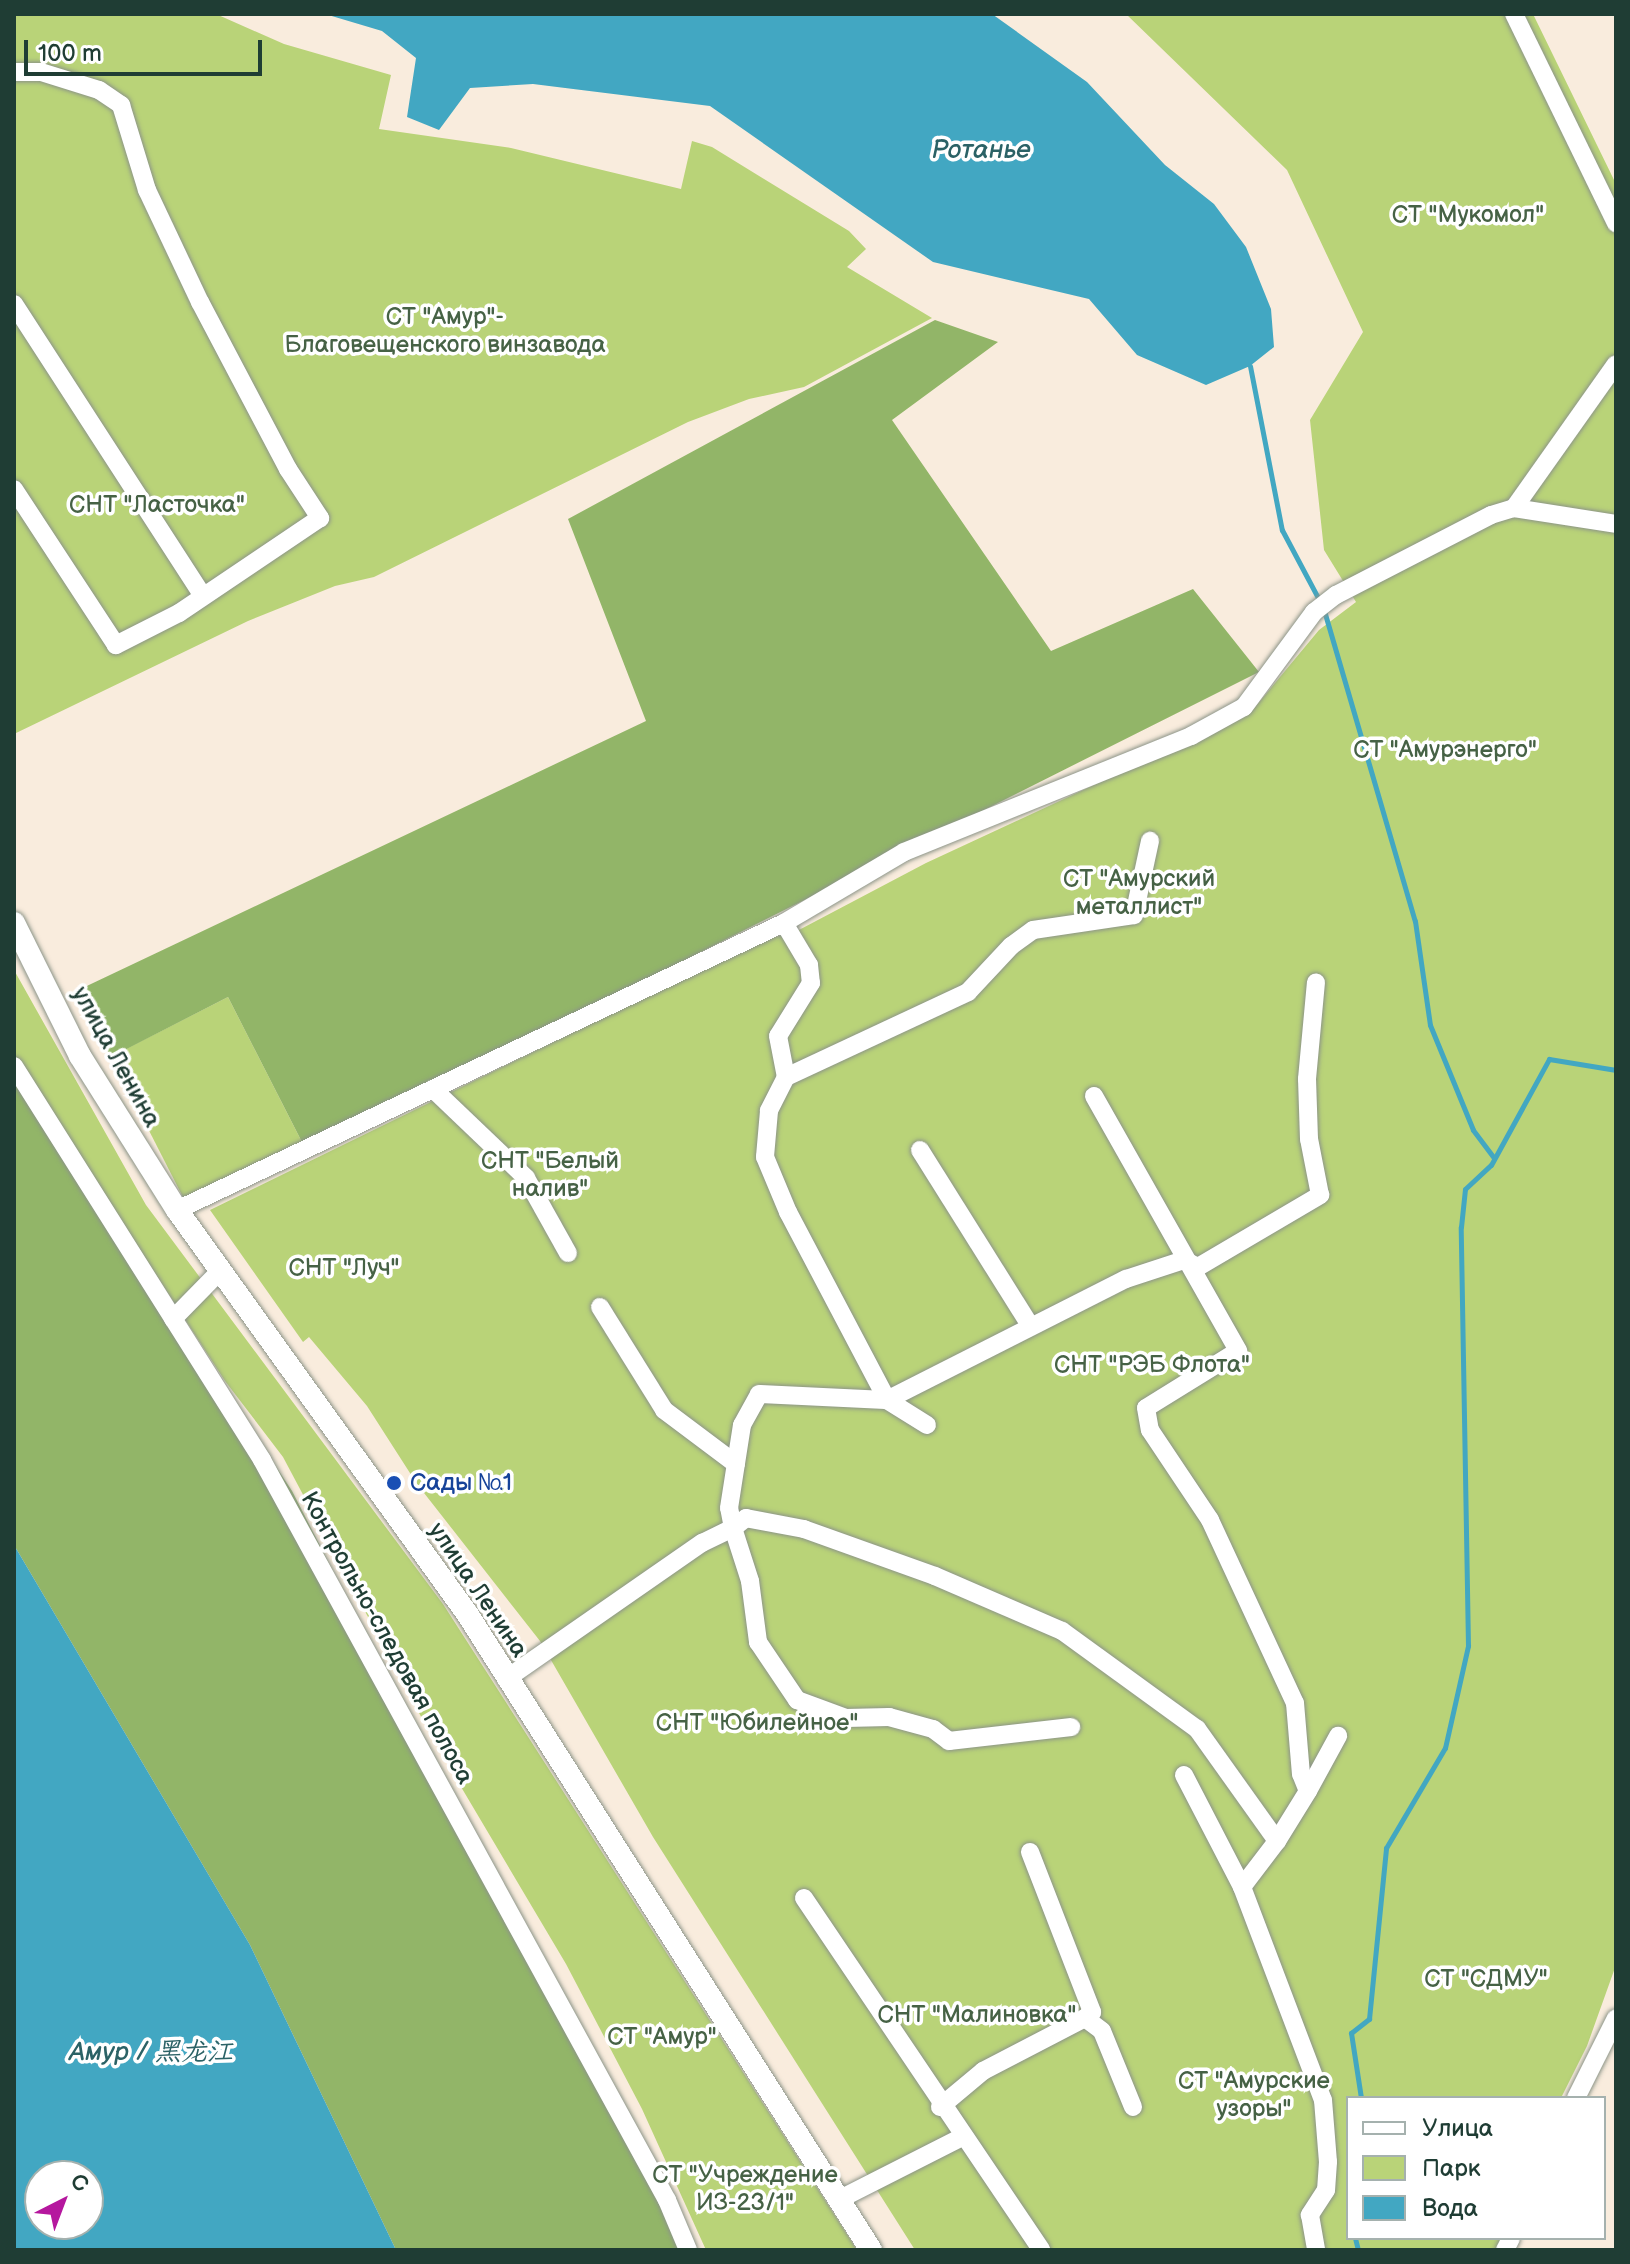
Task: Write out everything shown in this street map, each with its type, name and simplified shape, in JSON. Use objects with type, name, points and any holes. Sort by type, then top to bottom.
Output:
[{"type":"street","points":[[1514,14],[1616,223]]},
{"type":"street","points":[[14,72],[41,72],[99,90],[121,105],[147,190],[200,302],[288,469],[320,518],[203,596],[116,645],[14,489]]},
{"type":"street","points":[[14,304],[203,596]]},
{"type":"street","points":[[177,1210],[784,923],[904,852],[1191,736],[1244,707],[1314,612],[1331,599],[1400,559],[1514,508],[1616,364]]},
{"type":"street","points":[[1514,508],[1616,524]]},
{"type":"street","points":[[786,1077],[968,992],[1011,946],[1033,930],[1134,915],[1150,841]]},
{"type":"street","name":"улица Ленина","points":[[14,923],[80,1056],[177,1210],[218,1273],[468,1615],[871,2250]]},
{"type":"street","points":[[784,923],[809,965],[811,983],[778,1036],[786,1077],[769,1111],[765,1157],[788,1212],[887,1400]]},
{"type":"street","points":[[887,1400],[1029,1324],[1126,1279],[1184,1260],[1198,1267],[1320,1195],[1309,1139],[1307,1079],[1316,982]]},
{"type":"street","name":"Контрольно-следовая полоса","points":[[14,1066],[262,1460],[667,2200],[688,2250]]},
{"type":"street","points":[[433,1089],[526,1178],[568,1253]]},
{"type":"street","points":[[1094,1096],[1238,1351],[1218,1368],[1152,1401],[1146,1408],[1150,1430],[1210,1520],[1295,1703],[1301,1774],[1308,1791]]},
{"type":"street","points":[[920,1150],[1029,1324]]},
{"type":"street","points":[[173,1319],[218,1273]]},
{"type":"street","points":[[600,1307],[664,1410],[736,1464]]},
{"type":"street","points":[[927,1425],[887,1400],[759,1394],[742,1425],[729,1508],[750,1581],[758,1642],[797,1700],[846,1718],[889,1717],[933,1729],[949,1741],[1071,1727]]},
{"type":"street","points":[[506,1679],[702,1543],[746,1518],[804,1529],[935,1576],[1062,1631],[1197,1729],[1277,1841]]},
{"type":"street","points":[[1242,1887],[1277,1841],[1338,1736]]},
{"type":"street","points":[[1184,1775],[1242,1887],[1323,2100],[1328,2162],[1326,2190],[1310,2215],[1316,2250]]},
{"type":"street","points":[[940,2107],[983,2071],[1092,2012],[1030,1852]]},
{"type":"street","points":[[804,1898],[940,2107],[1041,2250]]},
{"type":"street","points":[[1085,2018],[1102,2031],[1133,2107]]},
{"type":"street","points":[[1577,2096],[1616,2018]]},
{"type":"street","points":[[840,2199],[962,2137]]},
{"type":"green space","points":[[14,14],[216,14],[284,44],[391,75],[379,129],[511,148],[681,189],[692,141],[712,147],[849,231],[866,249],[847,267],[932,318],[804,387],[749,399],[688,422],[374,577],[335,586],[248,621],[14,734]]},
{"type":"green space","points":[[1126,14],[1533,14],[1616,184],[1616,1965],[1587,2046],[1562,2096],[1346,2096],[1346,2240],[1505,2240],[1500,2250],[915,2250],[653,1837],[540,1641],[417,1484],[367,1406],[309,1337],[303,1342],[210,1210],[758,942],[797,931],[926,863],[1251,712],[1319,630],[1356,602],[1324,550],[1310,420],[1363,332],[1287,170]]},
{"type":"green space","points":[[935,320],[998,342],[892,420],[1051,651],[1193,589],[1259,672],[306,1150],[228,997],[111,1057],[72,993],[646,721],[568,519]]},
{"type":"green space","name":"СТ \"Амур\"","points":[[14,970],[146,1205],[443,1604],[857,2250],[706,2250],[642,2109],[566,1964],[435,1743],[283,1457],[225,1381],[14,1056]]},
{"type":"green space","points":[[228,997],[306,1150],[189,1210],[111,1056]]},
{"type":"green space","points":[[14,1069],[292,1491],[362,1628],[572,2008],[691,2250],[396,2250],[250,1945],[14,1545]]},
{"type":"water","name":"Ротанье","points":[[325,14],[992,14],[1087,82],[1165,165],[1214,204],[1246,247],[1271,309],[1274,347],[1250,366],[1206,385],[1137,355],[1089,299],[933,262],[710,106],[533,84],[470,88],[439,130],[407,117],[416,58],[382,31]]},
{"type":"water","name":"Амур / 黑龙江","points":[[14,1545],[250,1945],[396,2250],[14,2250]]},
{"type":"waterway","points":[[1250,366],[1282,530],[1323,607],[1415,921],[1430,1025],[1473,1130],[1494,1158]]},
{"type":"waterway","points":[[1361,2096],[1351,2033],[1369,2019],[1386,1848],[1445,1748],[1468,1646],[1461,1227],[1465,1189],[1491,1165],[1549,1059],[1616,1070]]},
{"type":"waterway","points":[[1356,2240],[1358,2250]]},
{"type":"place","name":"Сады №1","points":[[394,1483]]},
{"type":"park label","name":"СТ \"Мукомол\"","points":[[1468,215]]},
{"type":"park label","name":"СТ \"Амур\"- Благовещенского винзавода","points":[[445,331]]},
{"type":"park label","name":"СНТ \"Ласточка\"","points":[[157,505]]},
{"type":"park label","name":"СТ \"Амурэнерго\"","points":[[1445,750]]},
{"type":"park label","name":"СТ \"Амурский металлист\"","points":[[1139,893]]},
{"type":"park label","name":"СНТ \"Белый налив\"","points":[[550,1175]]},
{"type":"park label","name":"СНТ \"Луч\"","points":[[344,1268]]},
{"type":"park label","name":"СНТ \"РЭБ Флота\"","points":[[1152,1365]]},
{"type":"park label","name":"СНТ \"Юбилейное\"","points":[[757,1723]]},
{"type":"park label","name":"СТ \"СДМУ\"","points":[[1486,1979]]},
{"type":"park label","name":"СНТ \"Малиновка\"","points":[[977,2015]]},
{"type":"park label","name":"СТ \"Амурские узоры\"","points":[[1254,2095]]},
{"type":"park label","name":"СТ \"Учреждение ИЗ-23/1\"","points":[[745,2189]]}]
